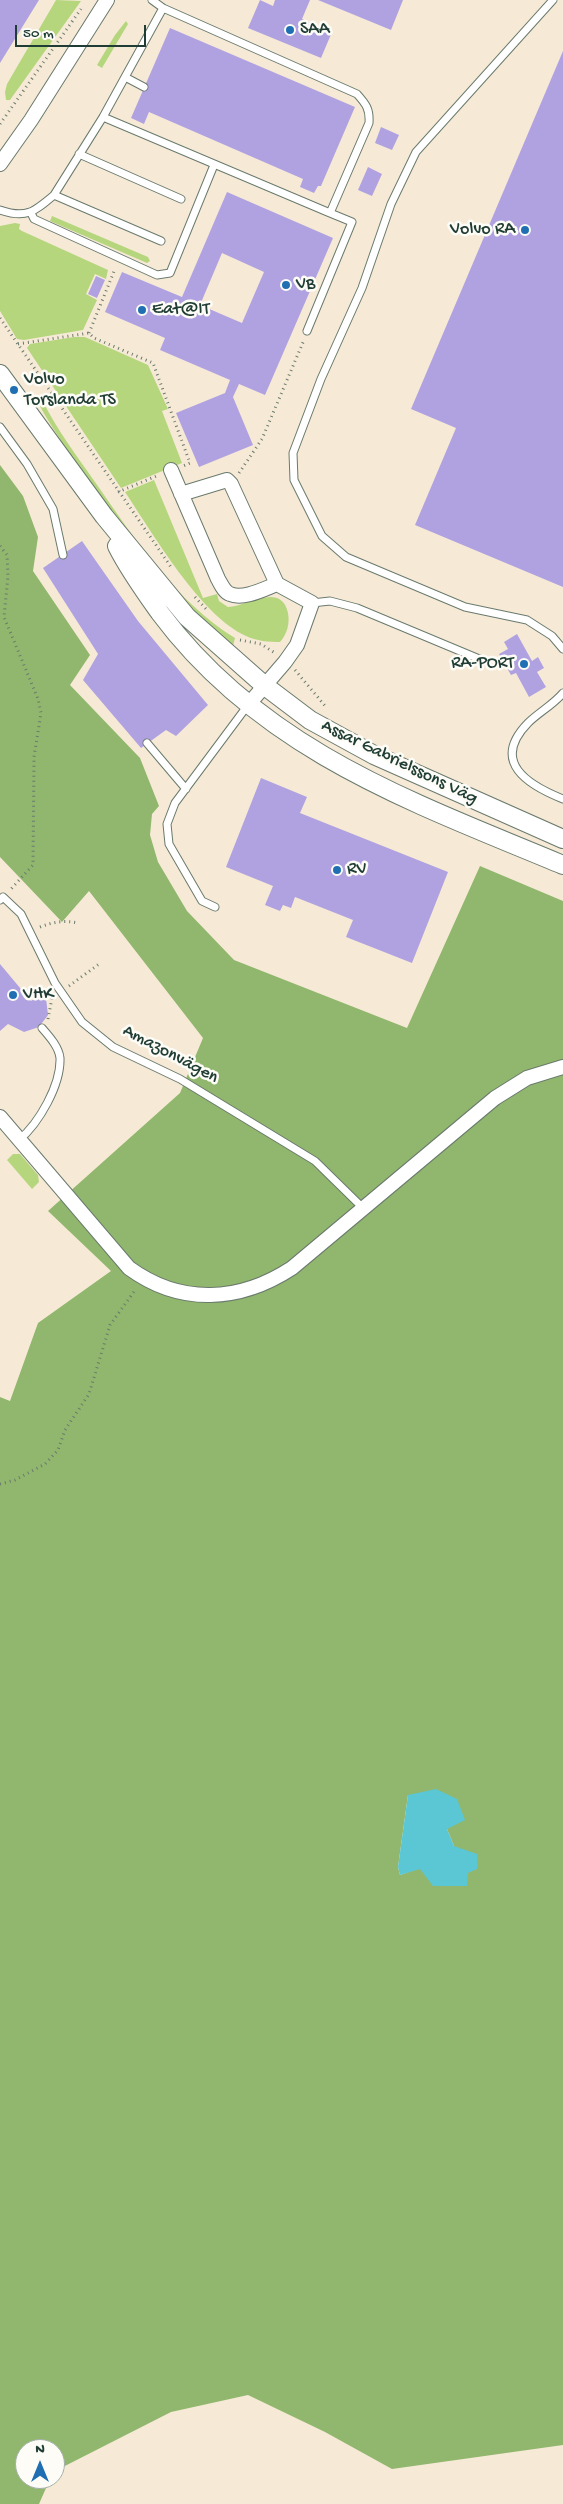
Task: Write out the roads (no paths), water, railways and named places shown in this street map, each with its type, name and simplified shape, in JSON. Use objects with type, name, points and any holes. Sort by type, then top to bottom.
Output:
[{"type":"street","points":[[0,164],[107,0]]},
{"type":"street","name":"Assar Gabrielssons Väg","points":[[1,378],[104,516],[187,617],[265,686],[310,720],[374,755],[563,839]]},
{"type":"street","points":[[171,470],[218,579],[226,592],[232,595],[246,595],[277,584]]},
{"type":"street","points":[[181,494],[216,482],[227,480],[232,484],[277,584],[312,603],[297,645],[286,662],[248,705]]},
{"type":"street","name":"Assar Gabrielssons Väg","points":[[104,516],[121,553],[141,587],[173,630],[216,677],[248,705],[296,741],[360,777],[412,802],[563,865]]},
{"type":"street","points":[[0,1117],[118,1257],[144,1278],[172,1289],[194,1294],[227,1294],[264,1285],[292,1268],[508,1089],[527,1078],[563,1068]]},
{"type":"lane","points":[[152,0],[163,8],[357,94],[366,104],[370,114],[369,122],[330,213]]},
{"type":"lane","points":[[553,0],[416,152],[391,204],[362,288],[321,379],[293,453],[294,480],[322,536],[346,557],[465,607],[527,620],[552,636],[563,649]]},
{"type":"lane","points":[[0,210],[21,216],[31,213],[54,194],[103,117],[163,8]]},
{"type":"lane","points":[[125,77],[144,87]]},
{"type":"lane","points":[[103,117],[352,222],[307,331]]},
{"type":"lane","points":[[79,154],[181,199]]},
{"type":"lane","points":[[31,213],[34,219],[157,275],[170,273],[214,165]]},
{"type":"lane","points":[[54,194],[161,241]]},
{"type":"lane","points":[[0,427],[27,464],[53,509],[63,555]]},
{"type":"lane","points":[[312,603],[330,601],[357,608],[484,661]]},
{"type":"lane","points":[[563,693],[524,728],[515,740],[512,755],[524,780],[538,789],[563,800]]},
{"type":"lane","points":[[215,907],[202,901],[169,844],[168,817],[186,789],[248,705]]},
{"type":"lane","points":[[147,744],[186,789]]},
{"type":"lane","name":"Amazonvägen","points":[[2,898],[21,914],[55,983],[82,1022],[113,1047],[180,1079],[315,1161],[365,1209]]},
{"type":"lane","points":[[19,1140],[39,1120],[56,1078],[60,1057],[53,1042],[42,1028]]},
{"type":"water","points":[[436,1789],[457,1799],[465,1820],[447,1829],[454,1846],[477,1854],[477,1869],[468,1873],[467,1886],[433,1886],[420,1869],[400,1875],[398,1867],[408,1795]]},
{"type":"place","name":"SAA","points":[[290,30]]},
{"type":"place","name":"Volvo RA","points":[[525,230]]},
{"type":"place","name":"VB","points":[[286,285]]},
{"type":"place","name":"Eat@IT","points":[[142,310]]},
{"type":"place","name":"Volvo Torslanda TS","points":[[14,390]]},
{"type":"place","name":"RA-PORT","points":[[524,664]]},
{"type":"place","name":"RV","points":[[337,870]]},
{"type":"place","name":"VHK","points":[[13,995]]}]
